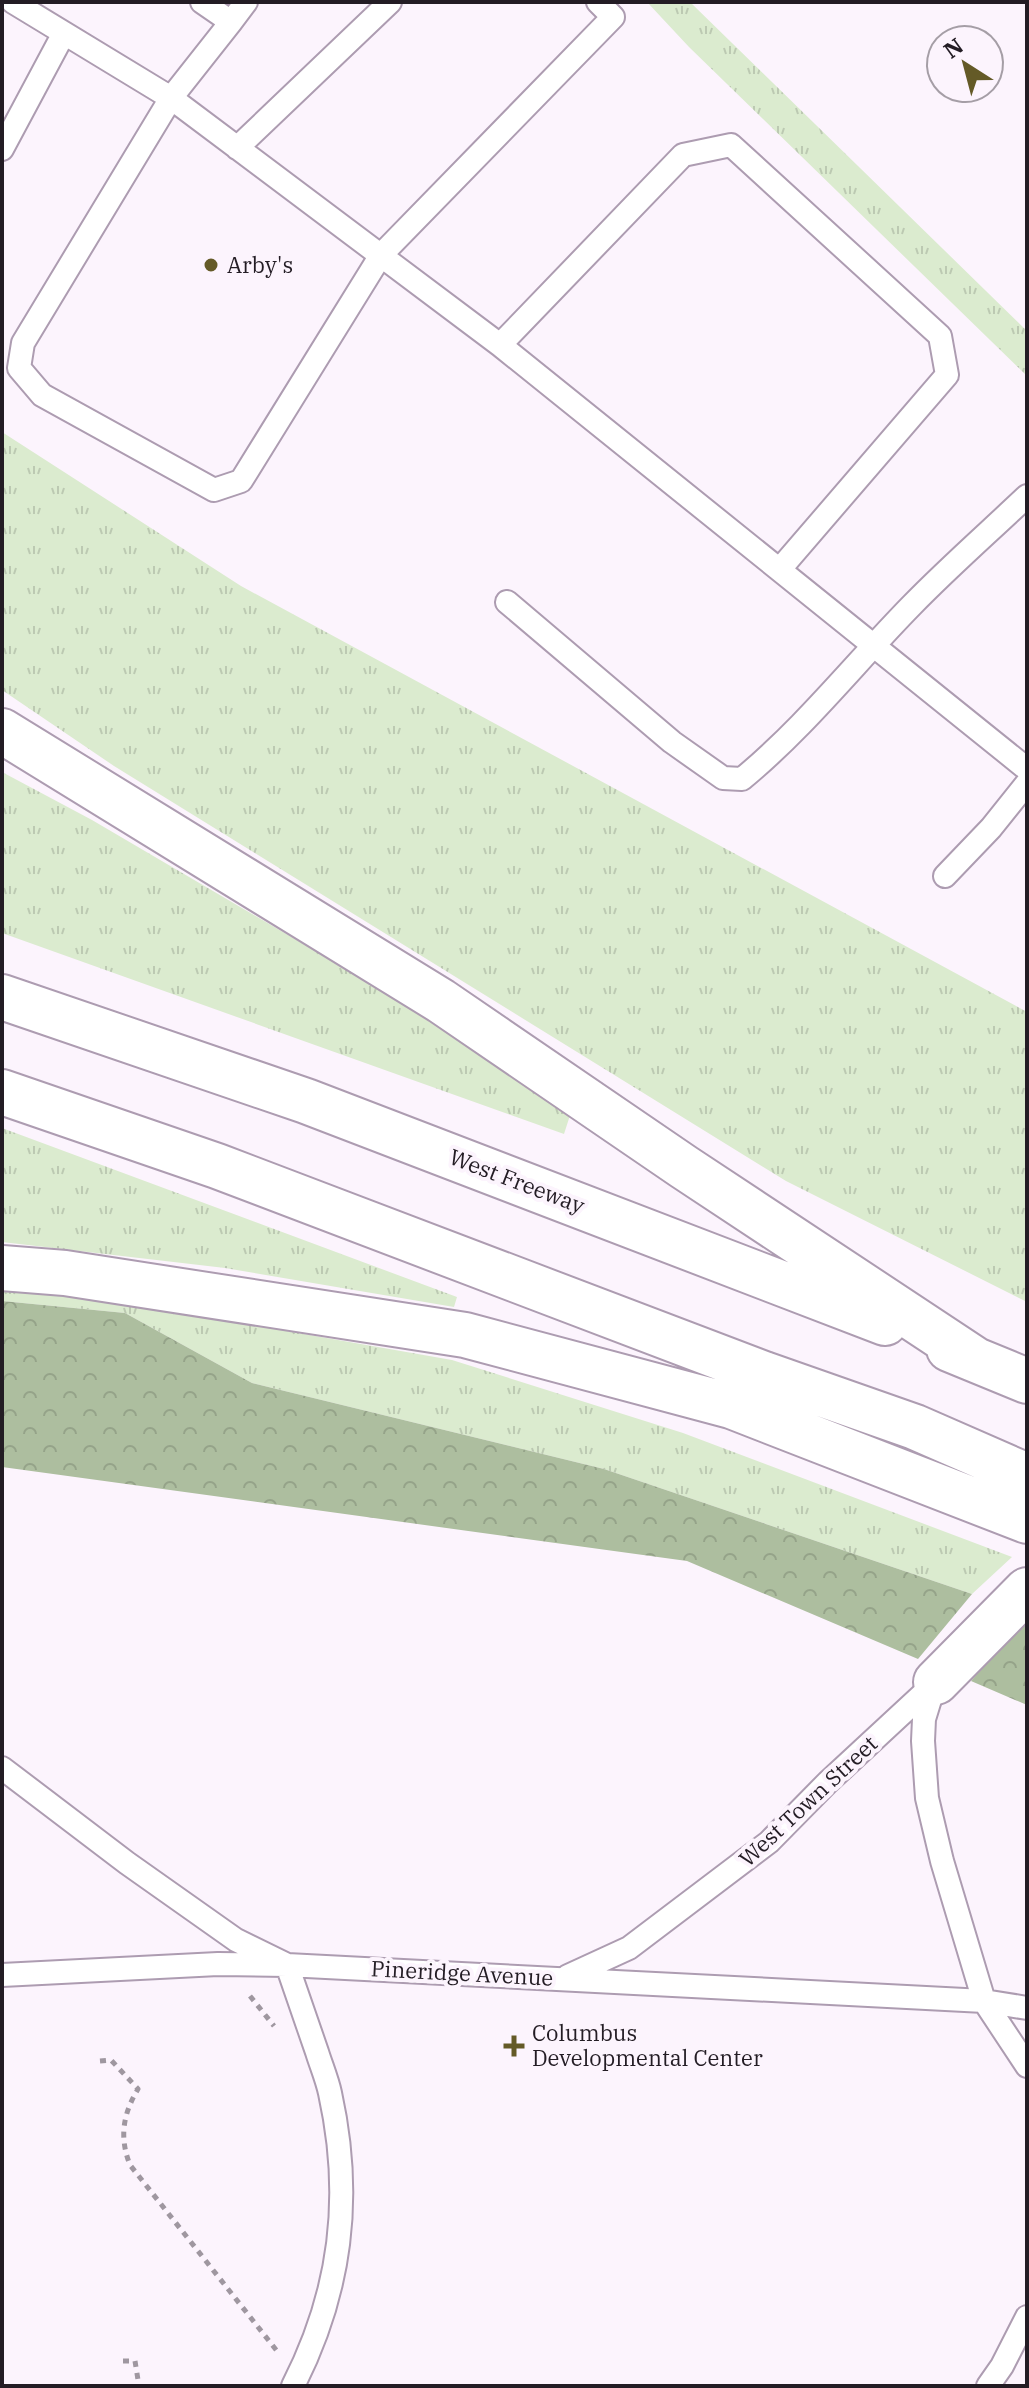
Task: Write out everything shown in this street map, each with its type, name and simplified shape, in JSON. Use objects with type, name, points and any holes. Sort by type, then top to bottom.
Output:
[{"type":"main road","points":[[2,731],[441,1001],[684,1167],[976,1360]]},
{"type":"main road","name":"West Freeway","points":[[2,997],[306,1101],[794,1286],[1027,1381]]},
{"type":"main road","points":[[2,1092],[217,1166],[764,1374],[915,1427],[1027,1476]]},
{"type":"main road","points":[[2,1268],[65,1273],[465,1335],[731,1406],[1027,1521]]},
{"type":"main road","name":"West Town Street","points":[[936,1682],[1027,1590]]},
{"type":"lane","points":[[13,2],[171,98],[500,345],[1027,769]]},
{"type":"lane","points":[[202,2],[231,22]]},
{"type":"lane","points":[[246,2],[171,98],[23,343],[19,368],[42,395],[214,490],[241,481],[381,255],[613,17],[598,2]]},
{"type":"lane","points":[[237,148],[390,2]]},
{"type":"lane","points":[[2,149],[64,33]]},
{"type":"lane","points":[[500,345],[683,155],[731,145],[940,336],[947,375],[780,569]]},
{"type":"lane","points":[[507,602],[672,742],[723,778],[742,779],[772,754],[833,693],[913,604],[1027,496]]},
{"type":"lane","points":[[945,876],[991,828],[1027,783]]},
{"type":"lane","points":[[936,1682],[924,1719],[927,1798],[942,1861],[984,2001],[1027,2066]]},
{"type":"lane","name":"West Town Street","points":[[564,1979],[629,1948],[769,1842],[828,1782],[936,1682]]},
{"type":"lane","name":"Pineridge Avenue","points":[[2,1768],[127,1863],[236,1940],[287,1965],[984,2001],[1027,2008]]},
{"type":"lane","points":[[2,1975],[218,1964],[287,1965],[330,2092],[343,2191],[332,2288],[313,2346],[293,2386]]},
{"type":"lane","points":[[988,2386],[1027,2317]]},
{"type":"path","points":[[100,2061],[111,2060],[138,2089],[124,2118],[123,2137],[130,2165],[266,2336],[277,2351],[279,2360]]},
{"type":"path","points":[[123,2361],[135,2361],[139,2386]]},
{"type":"green space","points":[[647,2],[690,2],[1027,331],[1027,376],[689,47]]},
{"type":"green space","points":[[2,432],[241,586],[1027,1012],[1027,1302],[786,1181],[114,766],[2,690]]},
{"type":"green space","points":[[2,772],[92,820],[574,1103],[564,1134],[2,933]]},
{"type":"green space","points":[[2,1128],[457,1297],[454,1307],[225,1268],[2,1242]]},
{"type":"green space","points":[[2,1288],[132,1304],[452,1360],[683,1433],[1012,1557],[972,1594],[604,1469],[252,1383],[125,1313],[2,1301]]},
{"type":"green space","points":[[2,1301],[125,1313],[252,1383],[604,1469],[972,1594],[918,1659],[687,1561],[2,1467]]},
{"type":"green space","points":[[1027,1617],[1027,1705],[971,1681]]},
{"type":"place","name":"Arby's","points":[[211,265]]},
{"type":"place","name":"Columbus Developmental Center","points":[[514,2046]]}]
